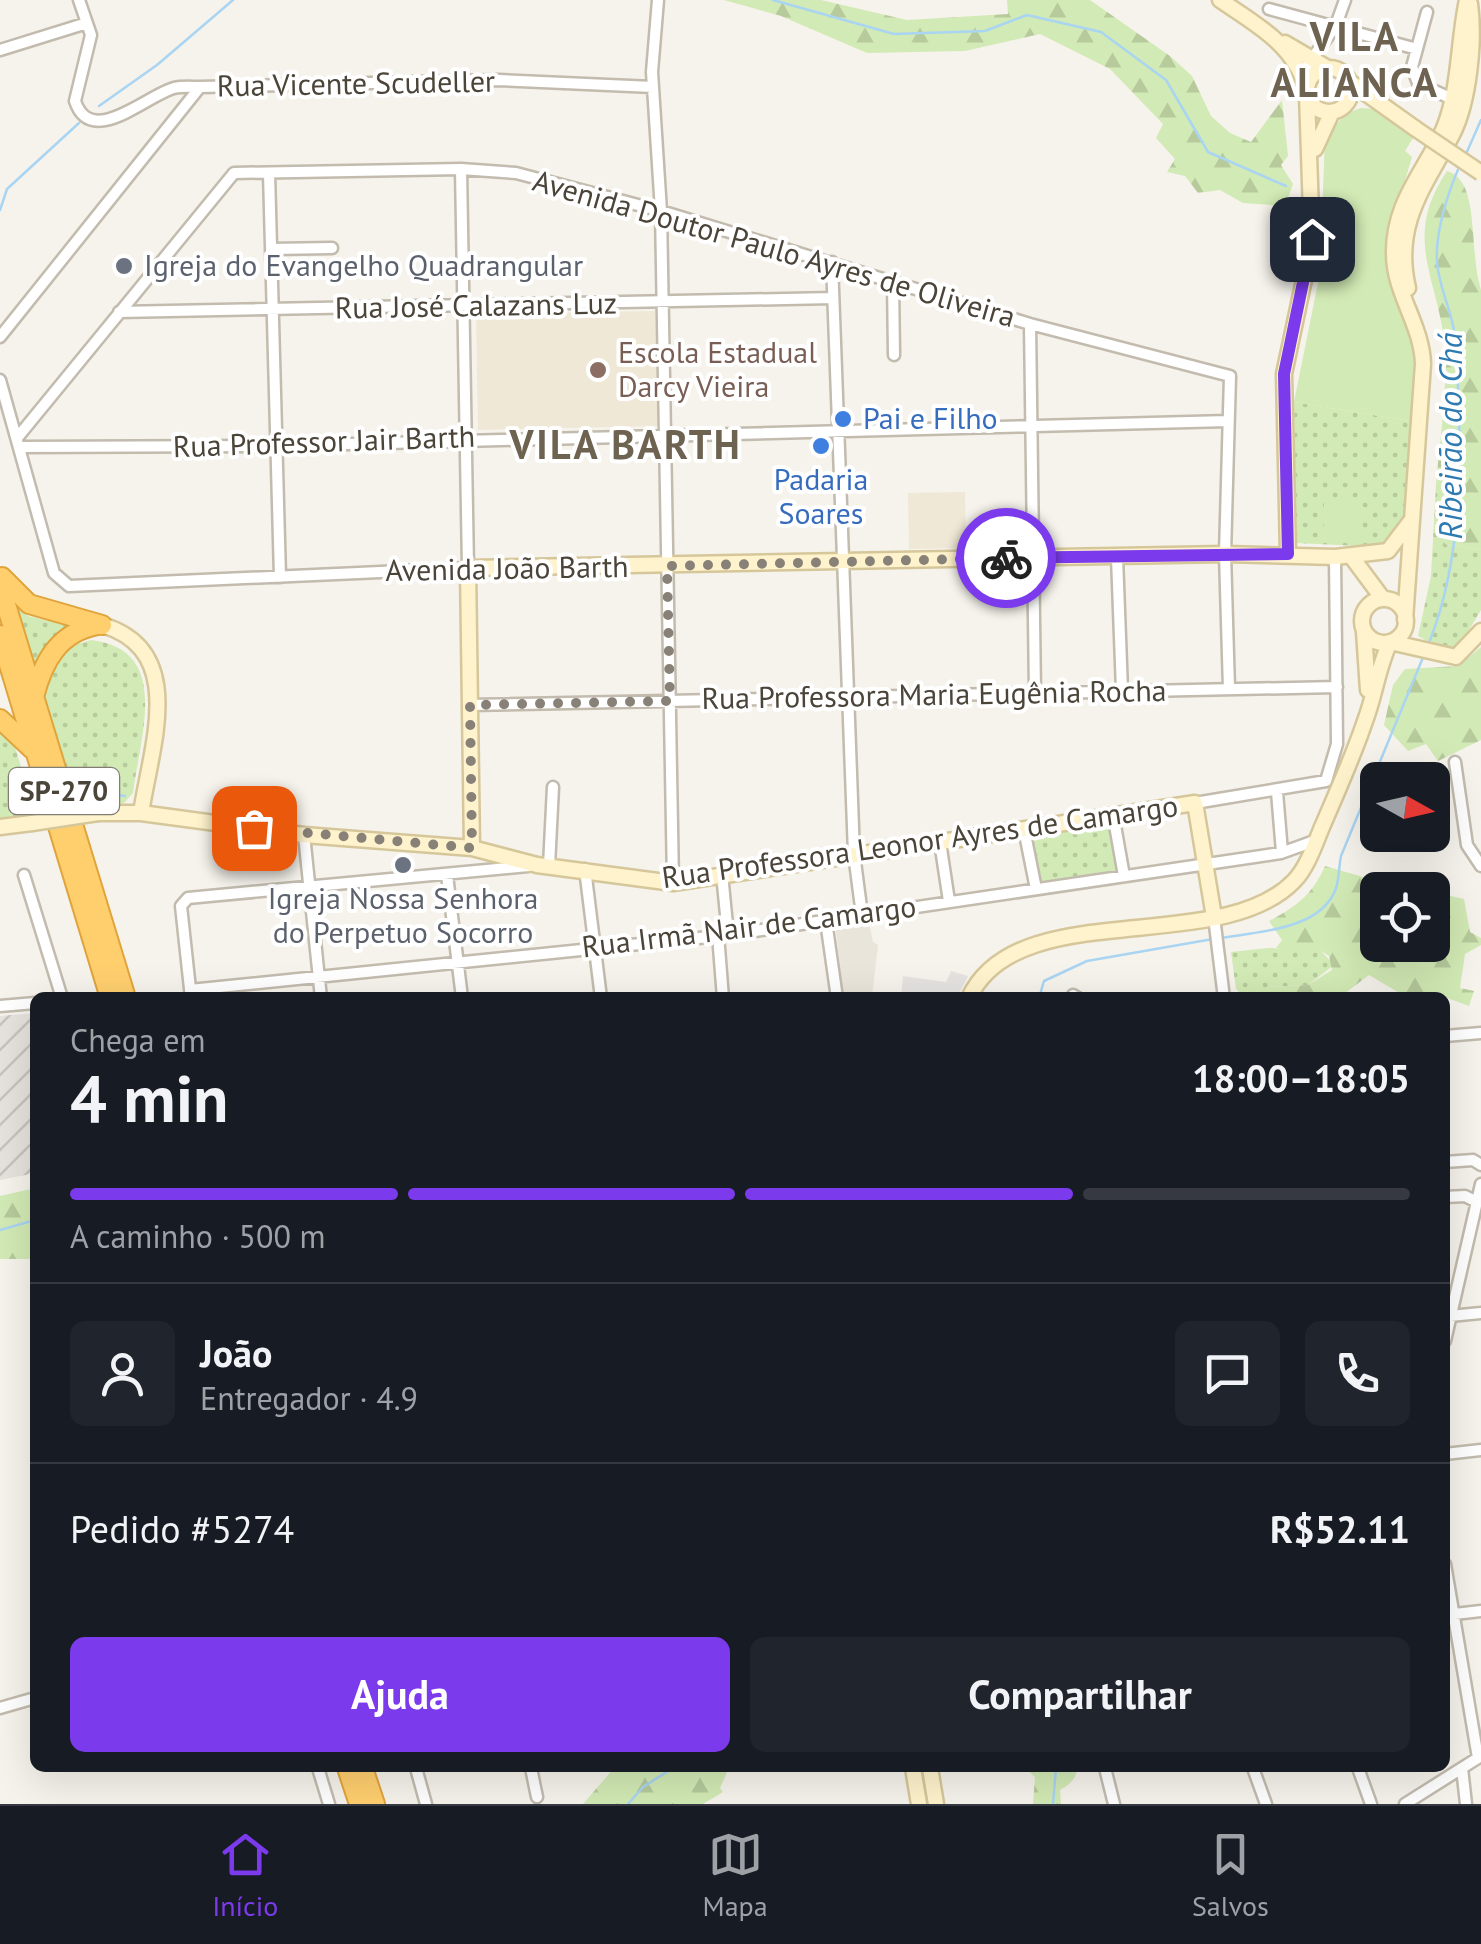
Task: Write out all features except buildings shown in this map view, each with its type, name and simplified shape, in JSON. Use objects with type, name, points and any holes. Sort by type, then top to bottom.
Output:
[{"type":"highway","points":[[0,574],[28,604],[102,625]]},
{"type":"highway","name":"SP-270","points":[[0,585],[124,992]]},
{"type":"highway","points":[[34,697],[49,656],[63,639],[102,625]]},
{"type":"highway","name":"SP-270","points":[[0,636],[108,992]]},
{"type":"highway","points":[[0,719],[22,737],[38,761]]},
{"type":"highway","points":[[348,1772],[358,1804]]},
{"type":"highway","points":[[364,1772],[375,1804]]},
{"type":"main road","points":[[1220,0],[1275,39],[1340,70],[1350,82],[1481,174]]},
{"type":"main road","points":[[974,992],[1000,962],[1039,944],[1215,924],[1280,894],[1298,878],[1310,842],[1367,718],[1390,642],[1404,624],[1411,572],[1410,522],[1423,373],[1422,346],[1395,272],[1397,223],[1404,197],[1443,129],[1452,100],[1468,0]]},
{"type":"main road","points":[[1412,318],[1403,252],[1407,221],[1422,182],[1458,121],[1472,22],[1468,0]]},
{"type":"main road","points":[[1275,39],[1305,85],[1314,107],[1337,110],[1363,101],[1384,104]]},
{"type":"main road","points":[[1288,554],[1284,374],[1312,242],[1305,85],[1320,62]]},
{"type":"main road","points":[[1311,164],[1319,135],[1350,97],[1350,82]]},
{"type":"main road","name":"Avenida João Barth","points":[[468,568],[1225,554],[1335,558],[1388,551],[1410,522]]},
{"type":"main road","points":[[1351,556],[1367,580],[1403,611],[1404,624],[1418,647]]},
{"type":"main road","points":[[468,568],[472,848]]},
{"type":"main road","points":[[1363,615],[1373,602],[1386,600],[1411,572]]},
{"type":"main road","points":[[1367,580],[1363,615],[1367,718]]},
{"type":"main road","points":[[102,625],[133,637],[153,662],[156,716],[141,813]]},
{"type":"main road","points":[[1364,631],[1376,642],[1456,657],[1481,631]]},
{"type":"main road","points":[[120,812],[144,795]]},
{"type":"main road","points":[[144,795],[159,815]]},
{"type":"main road","points":[[1195,802],[1215,924]]},
{"type":"main road","name":"Rua Professora Leonor Ayres de Camargo","points":[[0,827],[98,814],[141,813],[304,835],[472,848],[543,866],[673,882],[1195,802]]},
{"type":"main road","points":[[914,1772],[918,1804]]},
{"type":"main road","points":[[931,1772],[936,1804]]},
{"type":"street","points":[[78,0],[91,36],[75,101],[87,118],[95,121],[117,116],[174,88],[200,87]]},
{"type":"street","points":[[658,0],[653,86],[661,211],[673,882]]},
{"type":"street","points":[[1320,62],[1345,0]]},
{"type":"street","points":[[1269,9],[1418,49]]},
{"type":"street","points":[[1428,12],[1412,67],[1415,77],[1452,100]]},
{"type":"street","points":[[0,50],[86,23]]},
{"type":"street","name":"Rua Vicente Scudeller","points":[[0,337],[200,87],[499,80],[653,86]]},
{"type":"street","points":[[1436,90],[1455,82]]},
{"type":"street","points":[[461,169],[468,568]]},
{"type":"street","name":"Avenida Doutor Paulo Ayres de Oliveira","points":[[19,443],[225,179],[234,173],[461,169],[516,173],[661,211],[1030,324],[1230,376],[1228,421]]},
{"type":"street","points":[[269,174],[280,577]]},
{"type":"street","points":[[271,250],[332,248]]},
{"type":"street","points":[[832,262],[854,854],[862,915]]},
{"type":"street","points":[[893,281],[894,355]]},
{"type":"street","name":"Rua José Calazans Luz","points":[[120,312],[833,298]]},
{"type":"street","points":[[1030,324],[1035,693]]},
{"type":"street","points":[[0,380],[19,443]]},
{"type":"street","points":[[1228,421],[1225,554],[1230,689]]},
{"type":"street","name":"Rua Professor Jair Barth","points":[[19,443],[276,446],[838,428],[1228,421]]},
{"type":"street","name":"Avenida João Barth","points":[[19,443],[54,573],[69,586],[468,568]]},
{"type":"street","points":[[1117,556],[1122,691]]},
{"type":"street","points":[[1335,558],[1337,687]]},
{"type":"street","name":"Rua Professora Maria Eugênia Rocha","points":[[470,705],[1337,687]]},
{"type":"street","name":"Rua Professora Leonor Ayres de Camargo","points":[[1195,802],[1277,792],[1326,781],[1337,744],[1337,687]]},
{"type":"street","points":[[1455,762],[1467,845],[1472,860],[1481,866]]},
{"type":"street","points":[[191,992],[181,906],[188,898],[543,866],[553,787]]},
{"type":"street","points":[[1277,792],[1282,852]]},
{"type":"street","points":[[1113,814],[1124,876]]},
{"type":"street","points":[[1024,829],[1036,889]]},
{"type":"street","points":[[1281,833],[1310,842]]},
{"type":"street","points":[[304,835],[320,992]]},
{"type":"street","points":[[940,842],[949,901]]},
{"type":"street","name":"Rua Irmã Nair de Camargo","points":[[204,992],[318,974],[723,935],[1282,852],[1310,842]]},
{"type":"street","points":[[472,848],[472,872]]},
{"type":"street","points":[[586,869],[600,992]]},
{"type":"street","points":[[722,874],[723,992]]},
{"type":"street","points":[[24,875],[60,992]]},
{"type":"street","points":[[446,875],[461,992]]},
{"type":"street","points":[[826,921],[836,992]]},
{"type":"street","points":[[1215,924],[1223,992]]},
{"type":"street","points":[[0,1006],[30,1003]]},
{"type":"street","points":[[1450,1036],[1481,1033]]},
{"type":"street","points":[[1450,1162],[1477,1162],[1481,1149]]},
{"type":"street","points":[[1481,1184],[1450,1316],[1481,1313]]},
{"type":"street","points":[[1450,1197],[1466,1196],[1475,1201]]},
{"type":"street","points":[[1450,1453],[1481,1450]]},
{"type":"street","points":[[1450,1615],[1481,1611]]},
{"type":"street","points":[[1406,1804],[1479,1757],[1450,1624]]},
{"type":"street","points":[[0,1708],[30,1699]]},
{"type":"street","points":[[1462,1768],[1466,1804]]},
{"type":"street","points":[[319,1772],[329,1804]]},
{"type":"street","points":[[417,1772],[426,1804]]},
{"type":"street","points":[[531,1772],[537,1797]]},
{"type":"street","points":[[1107,1772],[1114,1804]]},
{"type":"street","points":[[1254,1772],[1266,1804]]},
{"type":"street","points":[[1359,1772],[1371,1804]]},
{"type":"street","points":[[1435,1772],[1438,1784]]},
{"type":"shaded area","name":"Escola Estadual Darcy Vieira","points":[[655,311],[659,426],[478,430],[476,314]]},
{"type":"shaded area","points":[[965,492],[966,548],[909,549],[908,493]]},
{"type":"shaded area","points":[[869,923],[873,942],[878,945],[873,992],[842,992],[836,930]]},
{"type":"shaded area","points":[[951,971],[968,976],[960,992],[901,992],[903,976],[946,982]]},
{"type":"shaded area","points":[[30,1013],[30,1174],[0,1180],[0,1016]]},
{"type":"green space","points":[[724,0],[821,0],[907,20],[1008,14],[1007,0],[1090,0],[1192,76],[1211,116],[1230,133],[1251,142],[1282,100],[1288,156],[1281,165],[1293,184],[1285,206],[1243,203],[1220,190],[1198,193],[1185,176],[1167,172],[1175,159],[1156,138],[1163,124],[1110,69],[1040,34],[965,51],[867,53],[781,16]]},
{"type":"green space","points":[[1375,109],[1415,135],[1405,151],[1412,157],[1394,217],[1417,354],[1416,422],[1294,402],[1320,273],[1325,136],[1347,113]]},
{"type":"green space","points":[[1447,171],[1458,177],[1469,202],[1481,290],[1481,550],[1445,544],[1450,482],[1436,484],[1445,351],[1425,240],[1433,196]]},
{"type":"green space","points":[[1294,402],[1416,422],[1406,518],[1380,547],[1296,543]]},
{"type":"green space","points":[[1450,481],[1445,544],[1481,550],[1481,610],[1457,650],[1446,652],[1418,636],[1431,576],[1436,484]]},
{"type":"green space","points":[[1324,503],[1358,503],[1358,541],[1323,541]]},
{"type":"green space","points":[[12,604],[28,616],[79,628],[29,678]]},
{"type":"green space","points":[[91,640],[116,647],[133,660],[142,677],[144,722],[133,793],[124,803],[75,813],[41,686],[65,648]]},
{"type":"green space","points":[[1481,647],[1481,740],[1438,761],[1426,744],[1408,751],[1384,725],[1393,685],[1405,669],[1459,666]]},
{"type":"green space","points":[[0,732],[15,747],[35,812],[0,821]]},
{"type":"green space","points":[[1109,819],[1118,871],[1040,885],[1031,833]]},
{"type":"green space","points":[[1325,866],[1360,876],[1360,962],[1450,962],[1450,896],[1464,899],[1470,932],[1481,938],[1481,945],[1465,954],[1460,988],[1474,991],[1469,1006],[1450,999],[1450,992],[1398,992],[1369,975],[1347,992],[1267,992],[1267,987],[1308,985],[1332,970],[1329,956],[1321,951],[1306,954],[1276,948],[1282,940],[1269,921],[1303,899]]},
{"type":"green space","points":[[1268,948],[1321,951],[1334,965],[1308,985],[1239,992],[1231,952]]},
{"type":"green space","points":[[30,1189],[30,1259],[0,1259],[0,1196]]},
{"type":"green space","points":[[611,1772],[727,1772],[720,1788],[723,1792],[703,1804],[583,1804]]},
{"type":"green space","points":[[1029,1772],[1076,1772],[1060,1790],[1061,1804],[1033,1804],[1035,1777]]},
{"type":"waterway","points":[[99,106],[157,65],[233,0]]},
{"type":"waterway","points":[[773,0],[894,34],[985,31],[1027,15],[1101,32],[1166,80],[1208,152],[1286,186]]},
{"type":"waterway","name":"Ribeirão do Chá","points":[[1466,154],[1481,120]]},
{"type":"waterway","points":[[0,210],[7,189],[79,123]]},
{"type":"waterway","name":"Ribeirão do Chá","points":[[1429,643],[1450,571],[1458,496],[1456,345],[1438,272],[1437,250],[1443,212],[1460,165]]},
{"type":"waterway","name":"Ribeirão do Chá","points":[[1221,938],[1303,921],[1328,902],[1337,884],[1341,856],[1424,655]]},
{"type":"waterway","points":[[89,791],[125,796]]},
{"type":"waterway","name":"Ribeirão do Chá","points":[[1041,992],[1044,981],[1087,961],[1213,939]]},
{"type":"waterway","points":[[0,1230],[30,1221]]},
{"type":"waterway","points":[[628,1804],[643,1787],[667,1772]]},
{"type":"waterway","name":"Ribeirão do Chá","points":[[1053,1804],[1056,1772]]},
{"type":"way so far","points":[[254,828],[472,848],[470,705],[670,701],[667,566],[1006,558]]},
{"type":"place","name":"Igreja do Evangelho Quadrangular","points":[[124,266]]},
{"type":"place","name":"Escola Estadual Darcy Vieira","points":[[598,370]]},
{"type":"place","name":"Pai e Filho","points":[[843,419]]},
{"type":"place","name":"Padaria Soares","points":[[821,446]]},
{"type":"place","name":"Igreja Nossa Senhora do Perpetuo Socorro","points":[[403,865]]},
{"type":"district","name":"VILA ALIANCA","points":[[1355,60]]},
{"type":"district","name":"VILA BARTH","points":[[626,445]]},
{"type":"route","points":[[1006,558],[1288,554],[1290,494],[1284,374],[1312,239]]}]
